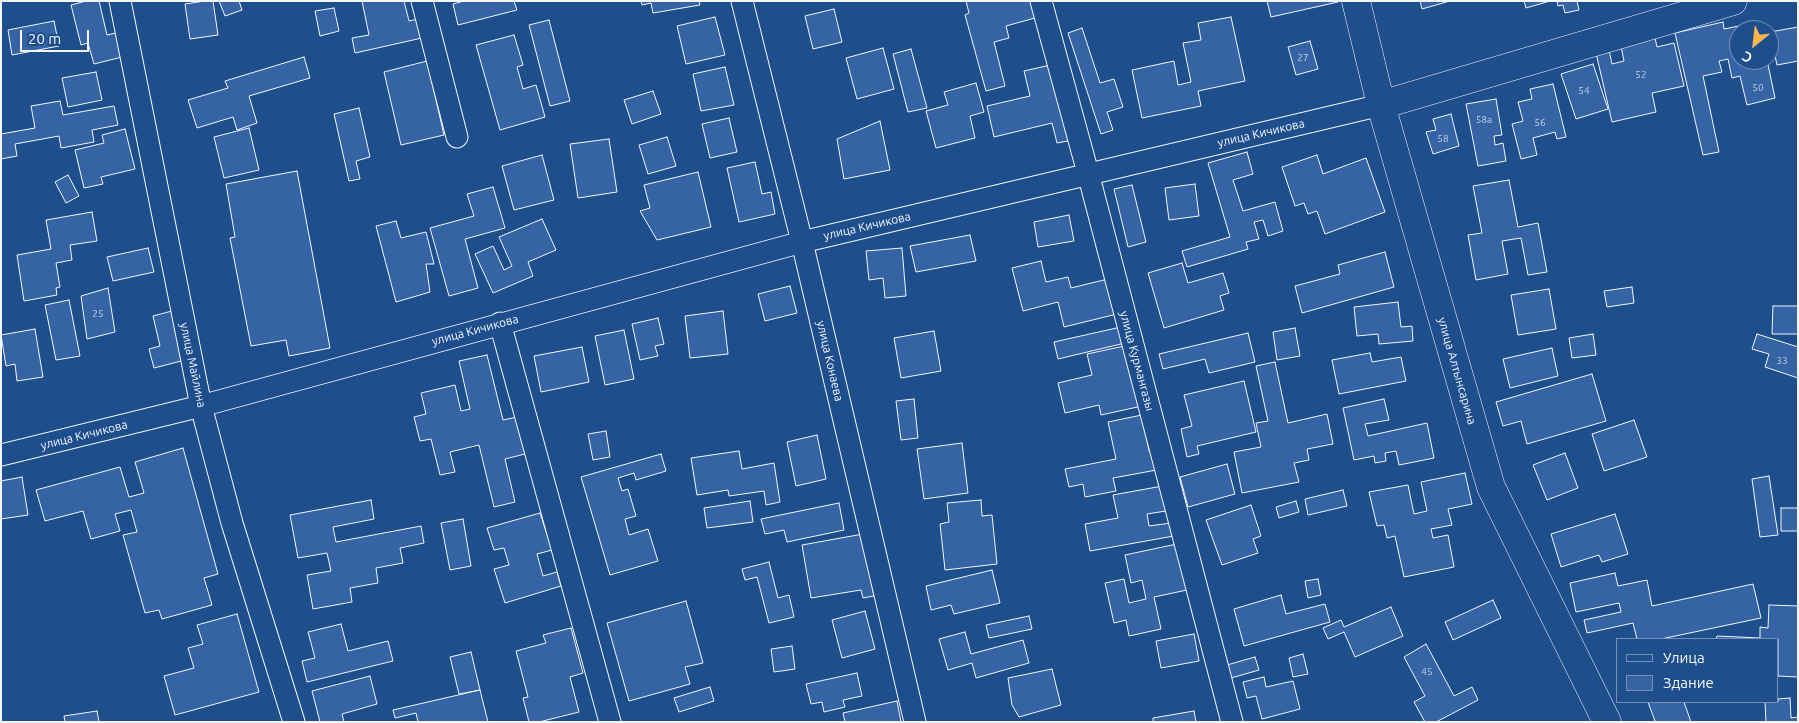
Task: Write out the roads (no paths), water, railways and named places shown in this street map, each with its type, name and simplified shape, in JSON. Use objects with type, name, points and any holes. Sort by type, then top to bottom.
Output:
[{"type":"street","name":"улица Майлина","points":[[120,1],[201,406],[232,523],[294,722]]},
{"type":"street","points":[[422,1],[457,138]]},
{"type":"street","name":"улица Конаева","points":[[742,1],[802,242],[915,722]]},
{"type":"street","name":"улица Курмангазы","points":[[1041,1],[1232,722]]},
{"type":"street","name":"улица Алтынсарина","points":[[1356,1],[1381,105],[1490,487],[1607,722]]},
{"type":"street","name":"улица Кичикова","points":[[1,455],[201,406],[802,242],[1381,105],[1733,1]]},
{"type":"street","points":[[500,323],[610,722]]}]
